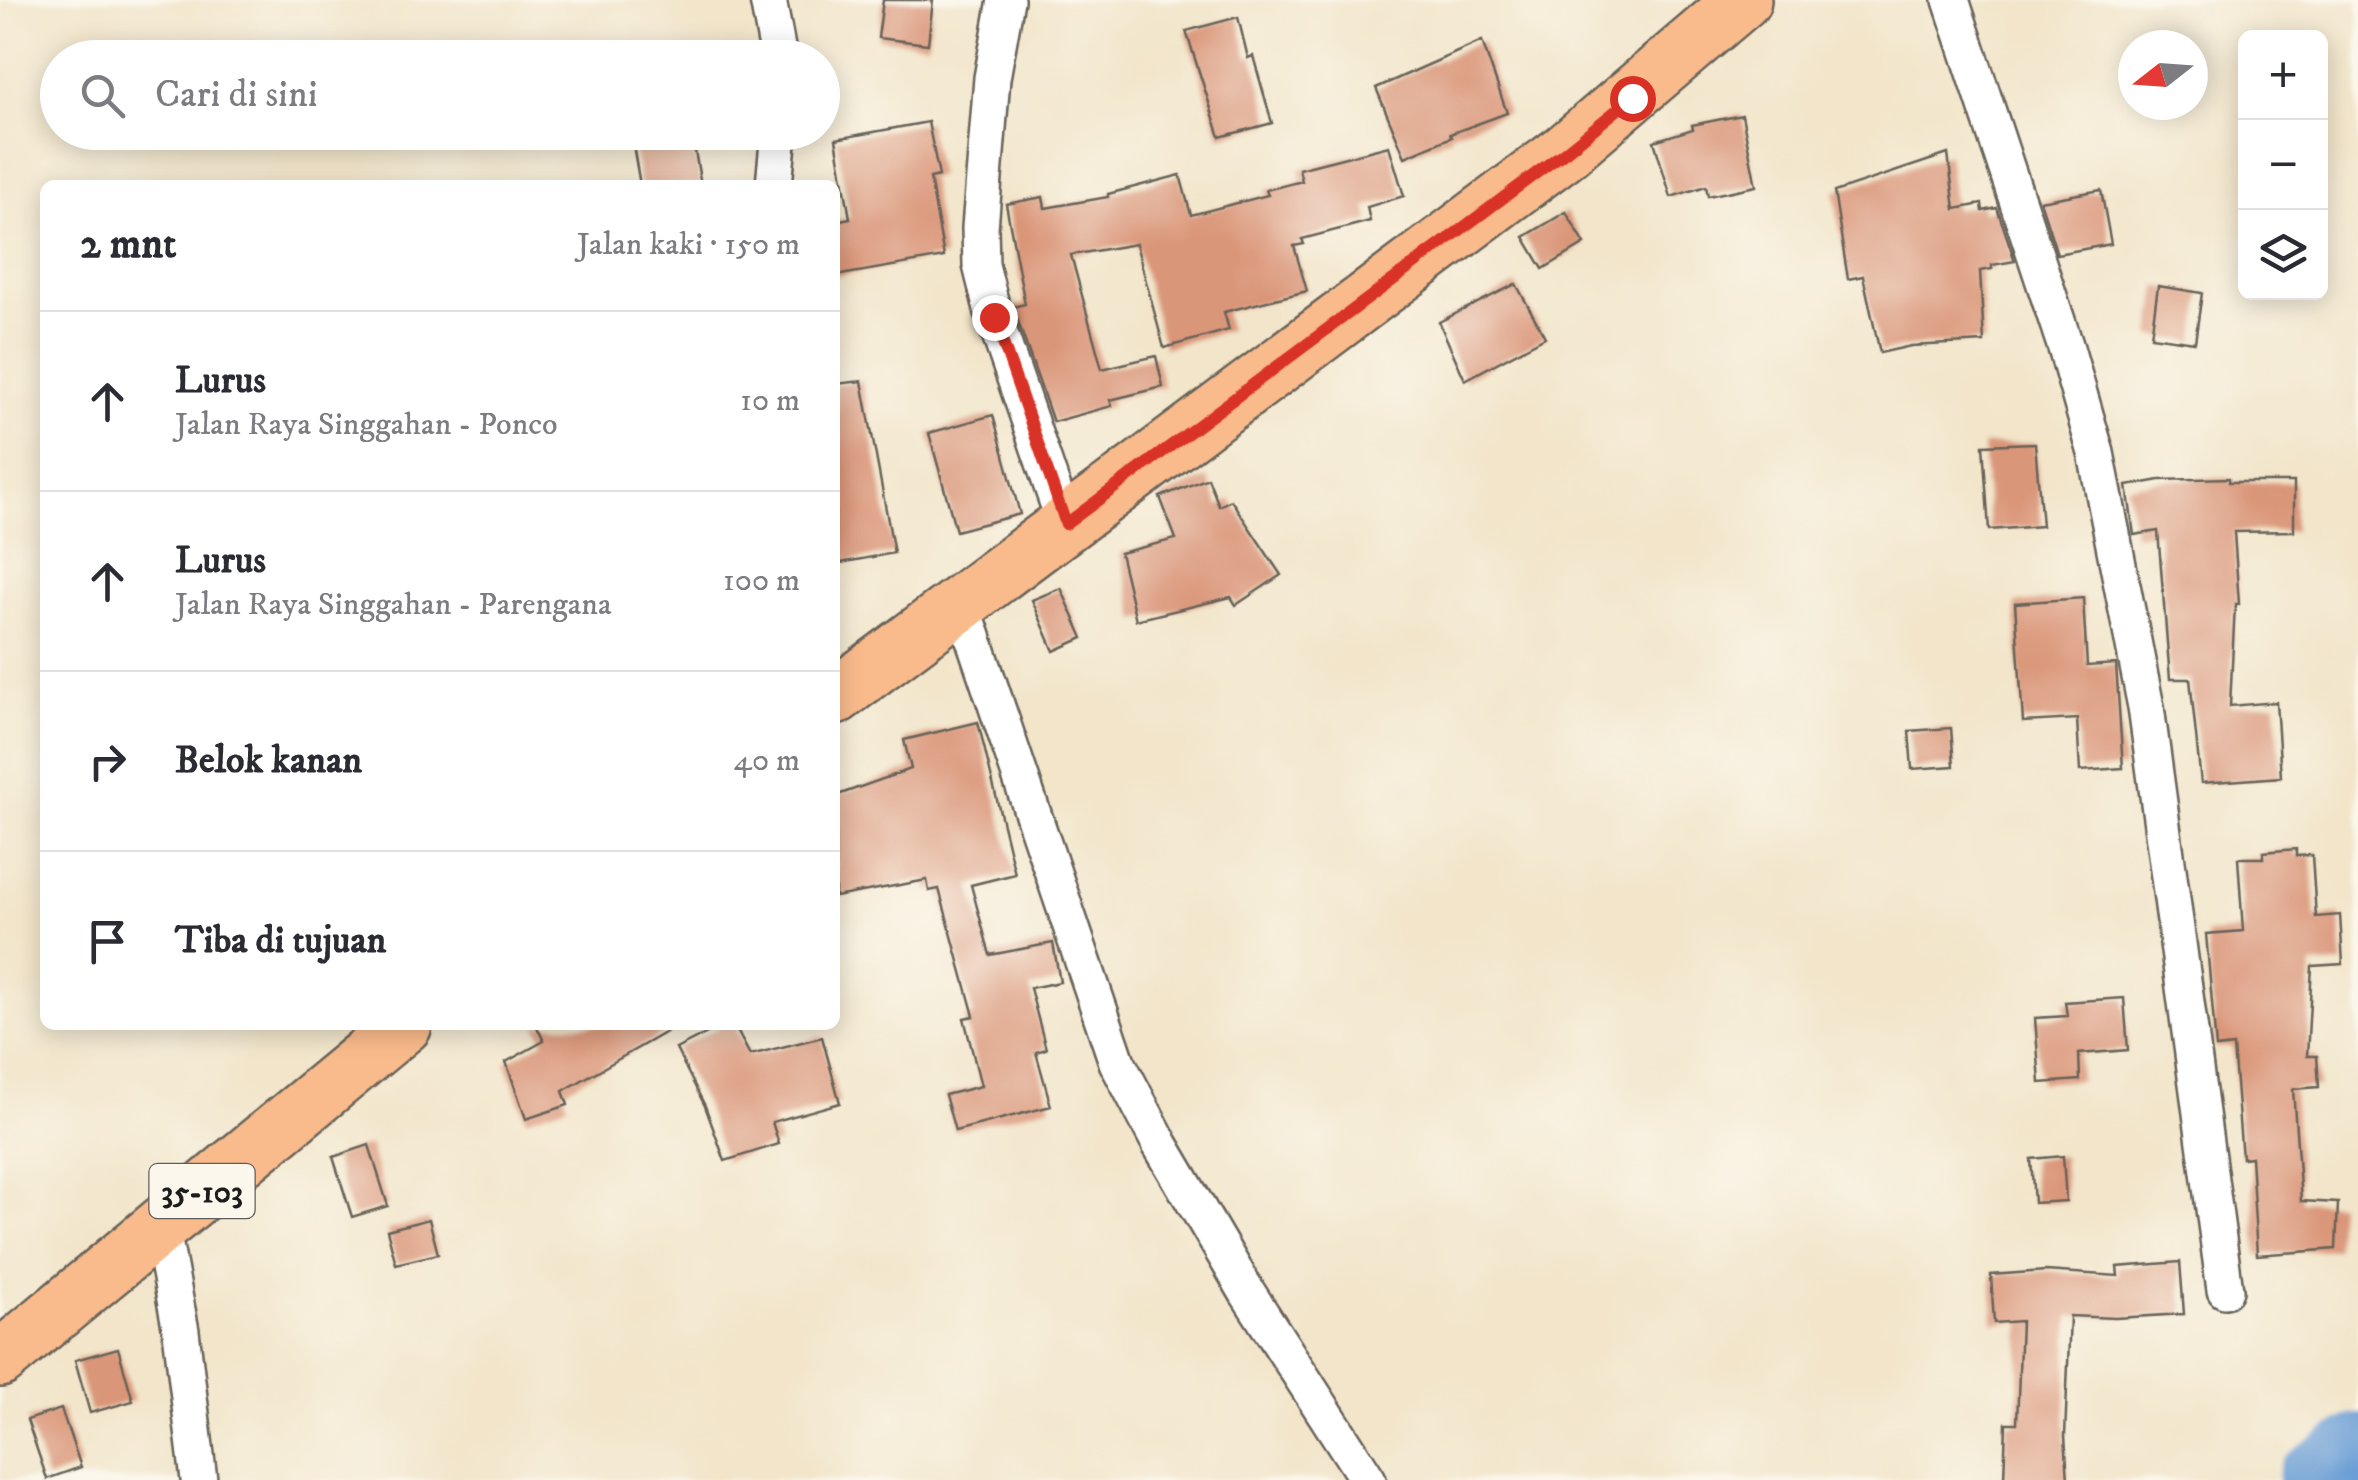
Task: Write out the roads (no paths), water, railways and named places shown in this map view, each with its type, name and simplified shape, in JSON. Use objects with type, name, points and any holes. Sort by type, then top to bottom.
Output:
[{"type":"main road","points":[[840,693],[1566,151],[1743,0]]},
{"type":"main road","name":"35-103","points":[[0,1359],[398,1030]]},
{"type":"street","points":[[768,0],[775,40]]},
{"type":"street","points":[[1006,0],[992,78],[980,228],[981,264],[994,317],[1066,524]]},
{"type":"street","points":[[1951,0],[2066,348],[2096,453],[2146,707],[2225,1290]]},
{"type":"street","points":[[774,180],[777,150]]},
{"type":"street","points":[[962,604],[1117,1062],[1247,1292],[1368,1480]]},
{"type":"street","points":[[161,1225],[184,1351],[200,1480]]},
{"type":"waterway","points":[[2314,1480],[2358,1450]]}]
